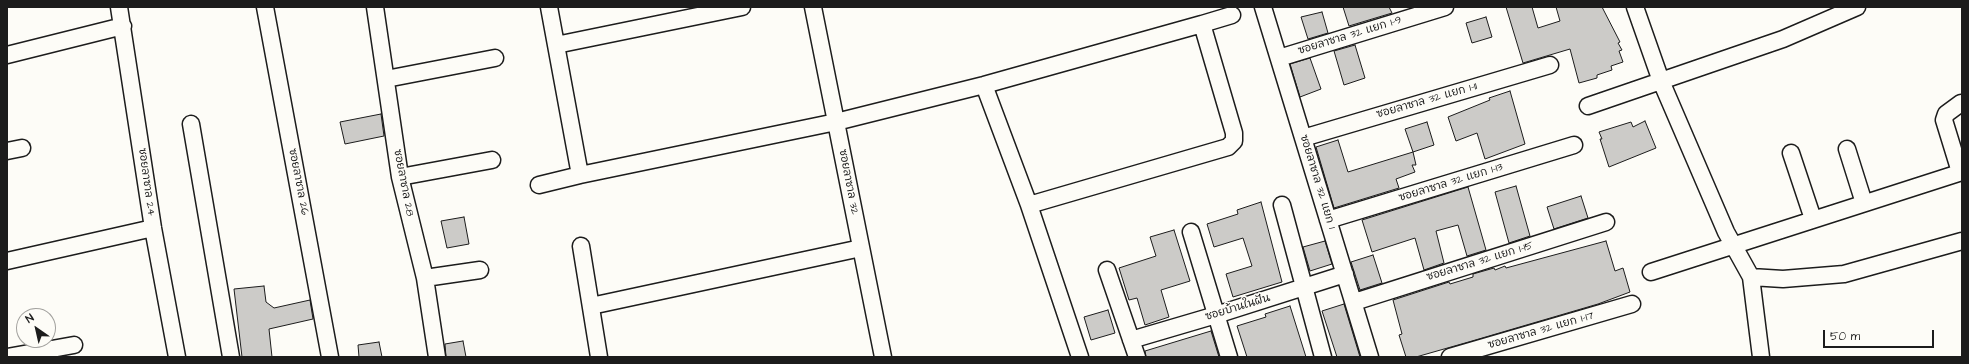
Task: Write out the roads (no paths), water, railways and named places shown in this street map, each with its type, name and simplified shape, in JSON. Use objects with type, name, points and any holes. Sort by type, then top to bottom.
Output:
[{"type":"street","name":"ซอยลาซาล 24","points":[[120,7],[153,228],[177,357]]},
{"type":"street","name":"ซอยลาซาล 26","points":[[265,7],[330,357]]},
{"type":"street","name":"ซอยลาซาล 28","points":[[375,7],[400,177],[425,278],[437,357]]},
{"type":"street","points":[[548,7],[580,175]]},
{"type":"street","points":[[556,45],[742,7]]},
{"type":"street","name":"ซอยลาซาล 32","points":[[813,7],[884,357]]},
{"type":"street","name":"ซอยลาซาล 32 แยก 1","points":[[1263,7],[1370,357]]},
{"type":"street","name":"ซอยลาซาล 32 แยก 1-9","points":[[1278,58],[1444,7]]},
{"type":"street","points":[[1635,7],[1661,81],[1726,232],[1751,277],[1762,357]]},
{"type":"street","points":[[1588,106],[1783,39],[1857,7]]},
{"type":"street","points":[[539,185],[580,175],[836,122],[984,85],[1232,15]]},
{"type":"street","points":[[1029,205],[1228,147],[1234,142],[1234,132],[1202,24]]},
{"type":"street","points":[[7,55],[123,26]]},
{"type":"street","points":[[386,79],[495,58]]},
{"type":"street","name":"ซอยลาซาล 32 แยก 1-11","points":[[1303,138],[1550,65]]},
{"type":"street","points":[[984,85],[1029,205],[1080,357]]},
{"type":"street","points":[[1651,272],[1961,172],[1944,120],[1946,114],[1961,103]]},
{"type":"street","points":[[191,124],[231,357]]},
{"type":"street","name":"ซอยลาซาล 32 แยก 1-13","points":[[1328,220],[1574,145]]},
{"type":"street","points":[[1847,149],[1864,203]]},
{"type":"street","points":[[1791,153],[1813,219]]},
{"type":"street","points":[[400,177],[492,160]]},
{"type":"street","points":[[1282,206],[1323,357]]},
{"type":"street","name":"ซอยลาซาล 32 แยก 1-15","points":[[1354,302],[1606,222]]},
{"type":"street","points":[[7,262],[153,228]]},
{"type":"street","points":[[1192,232],[1229,357]]},
{"type":"street","points":[[1751,277],[1783,279],[1844,274],[1962,241]]},
{"type":"street","points":[[581,246],[599,357]]},
{"type":"street","points":[[591,306],[861,248]]},
{"type":"street","points":[[425,278],[480,270]]},
{"type":"street","points":[[1107,270],[1137,357]]},
{"type":"street","name":"ซอยบ้านในฝัน","points":[[1131,340],[1345,274]]},
{"type":"street","name":"ซอยลาซาล 32 แยก 1-17","points":[[1450,357],[1632,304]]},
{"type":"street","points":[[7,356],[74,345]]}]
